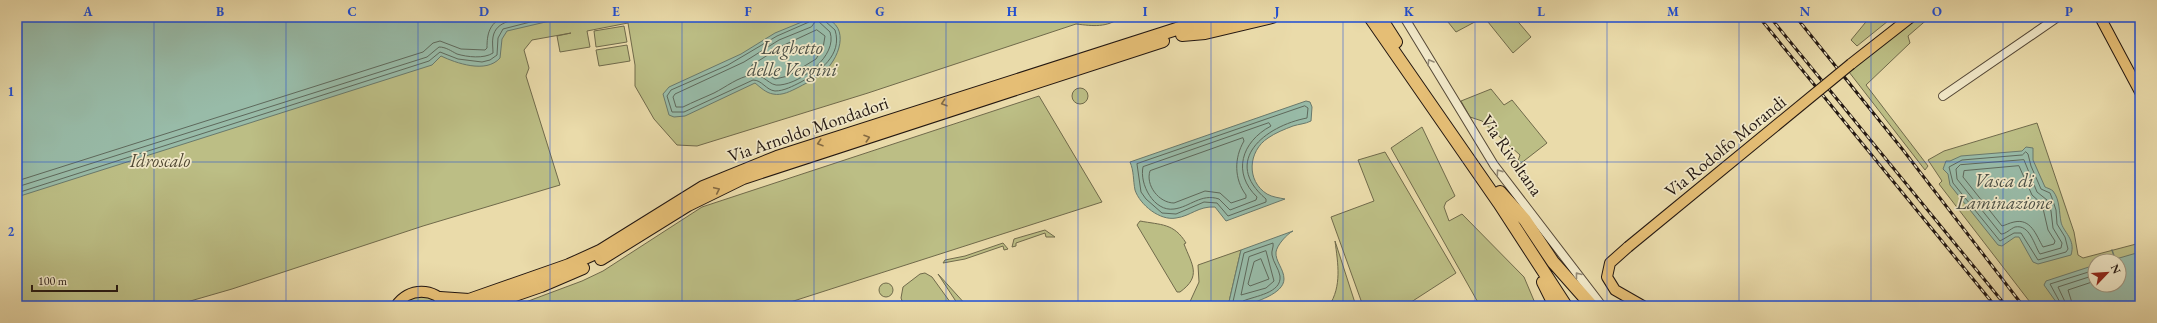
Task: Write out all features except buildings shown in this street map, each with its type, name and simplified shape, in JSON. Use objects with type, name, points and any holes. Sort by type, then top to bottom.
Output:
[{"type":"highway","points":[[1182,35],[1236,17]]},
{"type":"highway","points":[[1182,35],[1205,33],[1272,17]]},
{"type":"highway","points":[[1364,17],[1406,78],[1436,112]]},
{"type":"highway","name":"Via Rivoltana","points":[[1370,17],[1436,112],[1499,197],[1566,306]]},
{"type":"highway","name":"Via Rivoltana","points":[[1380,17],[1499,197],[1575,306]]},
{"type":"highway","points":[[1385,17],[1396,41]]},
{"type":"highway","name":"Via Arnoldo Mondadori","points":[[444,302],[469,300],[569,266],[600,251],[703,187],[777,157],[1208,19]]},
{"type":"highway","name":"Via Arnoldo Mondadori","points":[[483,306],[553,281],[588,266],[688,205],[743,178],[1182,35]]},
{"type":"highway","points":[[1499,197],[1555,306]]},
{"type":"highway","points":[[1499,197],[1525,220],[1553,262],[1592,306]]},
{"type":"main road","name":"Via Rodolfo Morandi","points":[[1643,306],[1615,290],[1607,277],[1610,263],[1851,64],[1911,17]]},
{"type":"main road","points":[[2100,17],[2140,92]]},
{"type":"main road","points":[[396,306],[403,298],[415,292],[428,292],[444,302]]},
{"type":"street","name":"Via Rivoltana","points":[[1404,17],[1494,165],[1602,306]]},
{"type":"street","points":[[1943,96],[2058,17]]},
{"type":"green space","name":"Idroscalo","points":[[17,17],[1121,17],[1116,21],[1105,25],[1094,26],[1076,24],[868,93],[697,146],[677,145],[654,119],[635,86],[635,65],[628,23],[587,31],[590,47],[560,52],[557,36],[571,33],[532,40],[524,50],[529,68],[526,76],[560,185],[423,226],[232,289],[173,306],[17,306]]},
{"type":"green space","points":[[1444,17],[1484,17],[1456,32]]},
{"type":"green space","points":[[1484,17],[1514,17],[1531,37],[1513,53]]},
{"type":"green space","points":[[1870,17],[1893,17],[1857,46],[1851,40]]},
{"type":"green space","points":[[1916,17],[1930,17],[1908,36],[1910,43],[1866,85],[1928,166],[1925,170],[1849,72]]},
{"type":"green space","points":[[624,26],[627,42],[596,47],[594,31]]},
{"type":"green space","points":[[627,45],[630,61],[599,66],[596,50]]},
{"type":"green space","points":[[1080,88],[1087,93],[1088,96],[1083,103],[1080,104],[1073,99],[1072,96],[1077,89]]},
{"type":"green space","points":[[1491,89],[1504,105],[1512,100],[1547,143],[1520,164],[1518,161],[1520,155],[1482,121],[1470,117],[1461,101]]},
{"type":"green space","points":[[1039,96],[1102,202],[778,306],[515,306],[582,281],[603,271],[702,207]]},
{"type":"green space","points":[[2037,123],[2074,232],[2078,255],[2083,258],[2087,257],[2087,293],[2127,293],[2127,253],[2102,253],[2140,243],[2140,306],[2033,306],[1939,184],[1942,181],[1928,160],[1944,151]]},
{"type":"green space","points":[[1422,127],[1455,196],[1446,202],[1444,207],[1449,221],[1462,214],[1524,277],[1535,303],[1529,306],[1480,306],[1391,148]]},
{"type":"green space","points":[[1385,152],[1456,273],[1405,306],[1363,306],[1331,217],[1374,201],[1358,160]]},
{"type":"green space","points":[[1140,221],[1161,224],[1172,228],[1186,243],[1184,244],[1192,264],[1193,275],[1191,281],[1180,292],[1177,292],[1137,225]]},
{"type":"green space","points":[[1045,230],[1055,237],[1046,237],[1045,233],[1016,243],[1016,246],[1012,247],[1014,239]]},
{"type":"green space","points":[[1335,241],[1356,306],[1329,306],[1336,291],[1338,275]]},
{"type":"green space","points":[[1003,243],[1008,249],[1004,250],[1003,246],[965,259],[943,263],[945,260],[965,256]]},
{"type":"green space","points":[[1241,250],[1228,306],[1188,306],[1199,282],[1198,265]]},
{"type":"green space","points":[[925,273],[932,277],[953,306],[904,306],[901,298],[903,287],[920,274]]},
{"type":"green space","points":[[938,274],[967,306],[959,306]]},
{"type":"green space","points":[[883,283],[889,283],[893,287],[893,293],[889,297],[883,297],[879,293],[879,287]]},
{"type":"green space","points":[[413,297],[429,297],[442,306],[402,306]]},
{"type":"water","name":"Idroscalo","points":[[17,17],[567,17],[507,31],[502,39],[500,58],[494,63],[471,66],[455,62],[441,56],[432,65],[17,197]]},
{"type":"water","name":"Laghetto delle Vergini","points":[[814,17],[825,18],[833,22],[838,28],[840,36],[840,44],[833,61],[824,72],[817,77],[793,90],[780,94],[773,94],[763,90],[755,83],[685,116],[674,117],[669,115],[663,94],[669,87],[741,54],[775,33]]},
{"type":"water","points":[[1306,101],[1310,102],[1312,107],[1311,121],[1293,126],[1271,136],[1256,150],[1253,158],[1252,166],[1255,182],[1267,194],[1285,199],[1226,221],[1215,207],[1204,208],[1176,218],[1164,217],[1151,211],[1138,196],[1135,190],[1130,162]]},
{"type":"water","name":"Vasca di Laminazione","points":[[2026,147],[2033,148],[2033,160],[2045,187],[2052,190],[2055,195],[2058,202],[2062,226],[2072,244],[2071,255],[2038,264],[2033,262],[2019,237],[2015,237],[2002,246],[1998,245],[1950,185],[1948,174],[1943,169],[1946,161],[1950,161],[1961,156],[2022,151]]},
{"type":"water","points":[[1293,231],[1278,246],[1276,252],[1277,259],[1284,275],[1283,284],[1279,289],[1261,300],[1241,306],[1228,306],[1241,250]]},
{"type":"water","points":[[2140,252],[2140,303],[2130,306],[2059,306],[2044,285],[2046,281],[2087,268],[2087,293],[2127,293],[2127,256]]},
{"type":"waterway","points":[[833,22],[837,17]]},
{"type":"railway","points":[[1759,17],[1995,306]]},
{"type":"railway","points":[[1770,17],[2006,306]]},
{"type":"railway","points":[[1796,17],[1903,150],[2023,306]]}]
